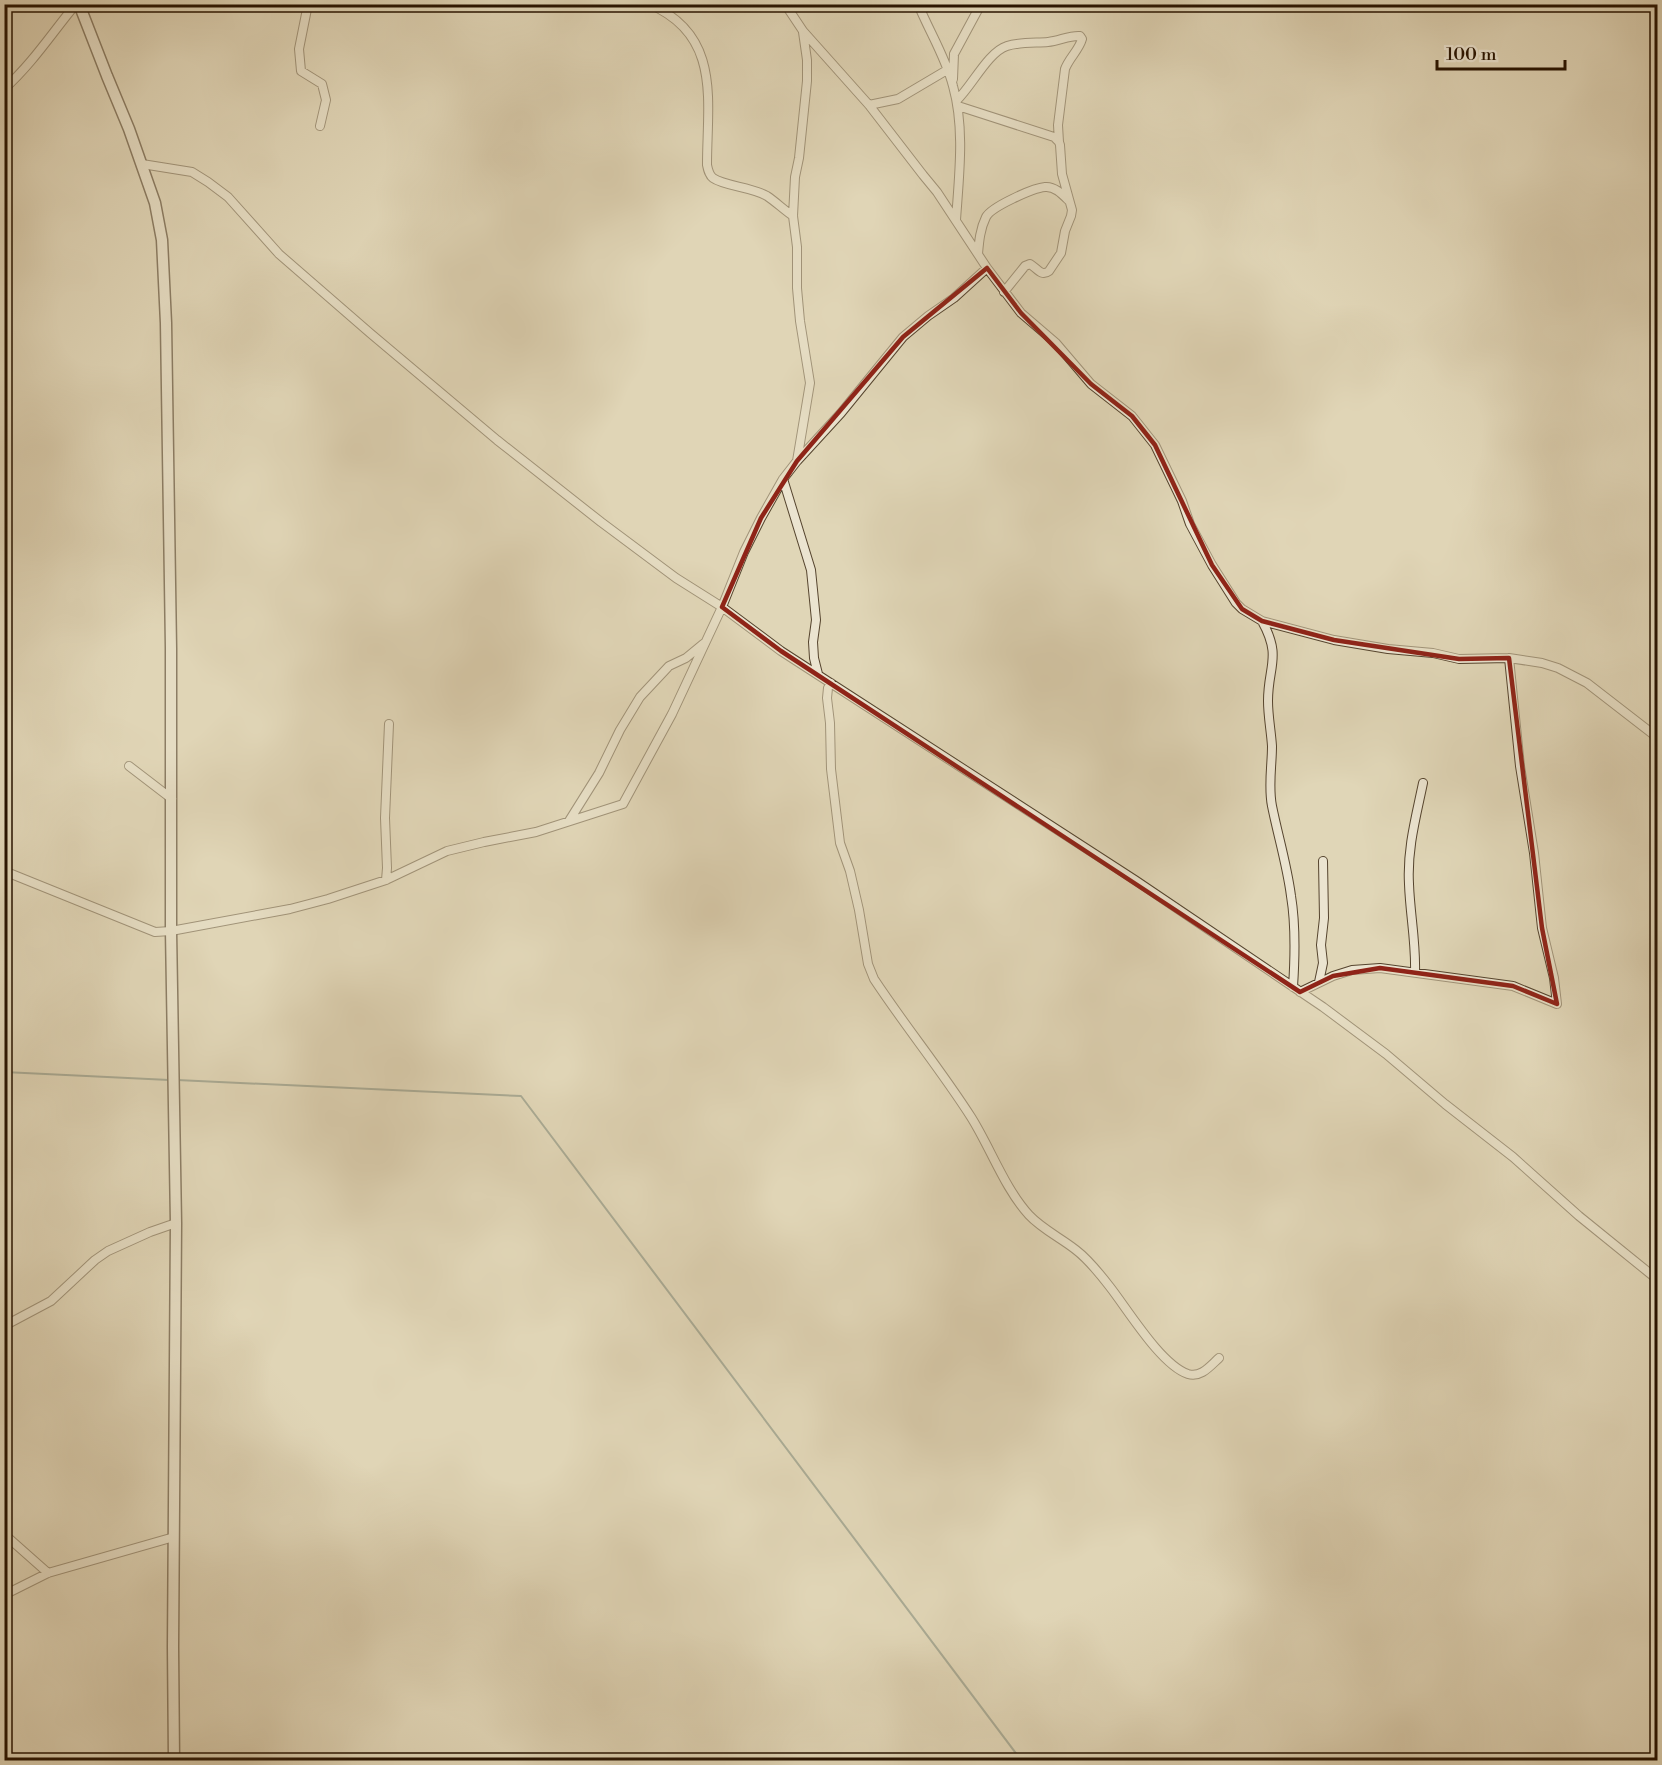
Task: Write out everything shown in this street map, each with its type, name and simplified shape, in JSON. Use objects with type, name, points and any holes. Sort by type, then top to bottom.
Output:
[{"type":"street","points":[[4,89],[27,68],[78,4],[142,164],[155,203],[162,240],[169,460],[171,931],[176,1223],[174,1761]]},
{"type":"street","points":[[308,4],[299,49],[302,71],[322,84],[326,100],[320,126]]},
{"type":"street","points":[[649,4],[667,14],[688,32],[695,41],[705,64],[709,173],[721,182],[767,196],[793,216]]},
{"type":"street","points":[[785,4],[803,31],[869,105],[938,192],[987,268],[1021,313],[1056,343],[1091,384],[1132,416],[1146,432],[1162,459],[1190,524],[1236,603],[1263,621],[1334,640],[1388,650],[1433,653],[1459,658],[1509,658],[1542,663],[1587,683],[1658,738]]},
{"type":"street","points":[[918,4],[947,69],[957,103],[961,139],[956,221]]},
{"type":"street","points":[[952,84],[954,54],[981,4]]},
{"type":"street","points":[[796,461],[810,383],[800,321],[797,248],[793,216],[795,177],[807,81],[803,31]]},
{"type":"street","points":[[957,103],[991,57],[1005,46],[1051,42],[1076,36],[1082,39],[1065,69],[1058,125],[1062,174],[1070,202],[1071,216],[1065,231],[1061,253],[1049,271],[1043,274],[1028,264],[1004,292]]},
{"type":"street","points":[[869,105],[898,99],[947,69]]},
{"type":"street","points":[[957,103],[1054,138],[1059,142]]},
{"type":"street","points":[[142,164],[192,172],[228,197],[279,254],[470,418],[601,522],[676,578],[722,607],[781,651],[1135,879],[1300,992],[1386,1054],[1513,1157],[1579,1216],[1658,1280]]},
{"type":"street","points":[[978,254],[980,234],[985,218],[994,208],[1045,187],[1060,192],[1070,202]]},
{"type":"street","points":[[4,871],[155,932],[171,931],[290,909],[328,899],[386,880],[447,851],[536,832],[623,804],[672,714],[760,518],[783,479],[903,337],[954,298],[987,268]]},
{"type":"street","points":[[783,479],[811,570],[816,620],[813,642],[814,658],[818,674]]},
{"type":"street","points":[[1263,621],[1273,644],[1273,668],[1268,695],[1272,745],[1270,791],[1291,896],[1295,952],[1293,987]]},
{"type":"street","points":[[569,821],[599,773],[620,730],[640,698],[669,666],[686,658],[706,642]]},
{"type":"street","points":[[1300,992],[1319,982],[1352,970],[1380,968],[1513,986],[1557,1004],[1554,978],[1542,928],[1534,853],[1520,766],[1509,658]]},
{"type":"street","points":[[831,683],[826,698],[830,723],[831,769],[840,843],[850,871],[868,964],[874,979],[970,1117],[1010,1187],[1029,1215],[1084,1257],[1110,1287],[1146,1337],[1179,1369],[1196,1375],[1204,1372],[1218,1358]]},
{"type":"street","points":[[386,880],[385,818],[389,724]]},
{"type":"street","points":[[129,766],[172,799]]},
{"type":"street","points":[[1415,972],[1416,948],[1409,884],[1413,828],[1423,783]]},
{"type":"street","points":[[1319,982],[1323,963],[1321,945],[1324,918],[1323,861]]},
{"type":"street","points":[[4,1326],[51,1301],[95,1260],[108,1251],[176,1223]]},
{"type":"street","points":[[4,1534],[48,1573]]},
{"type":"street","points":[[4,1595],[48,1573],[174,1537]]},
{"type":"highlighted area","points":[[987,268],[1021,313],[1091,384],[1132,416],[1155,445],[1212,565],[1242,609],[1262,621],[1334,640],[1459,659],[1509,658],[1542,928],[1557,1004],[1513,986],[1380,968],[1333,976],[1300,992],[781,651],[722,607],[761,518],[797,461],[903,337]]},
{"type":"waterway","points":[[4,1072],[169,1080]]},
{"type":"waterway","points":[[177,1080],[521,1096],[1021,1760]]}]
